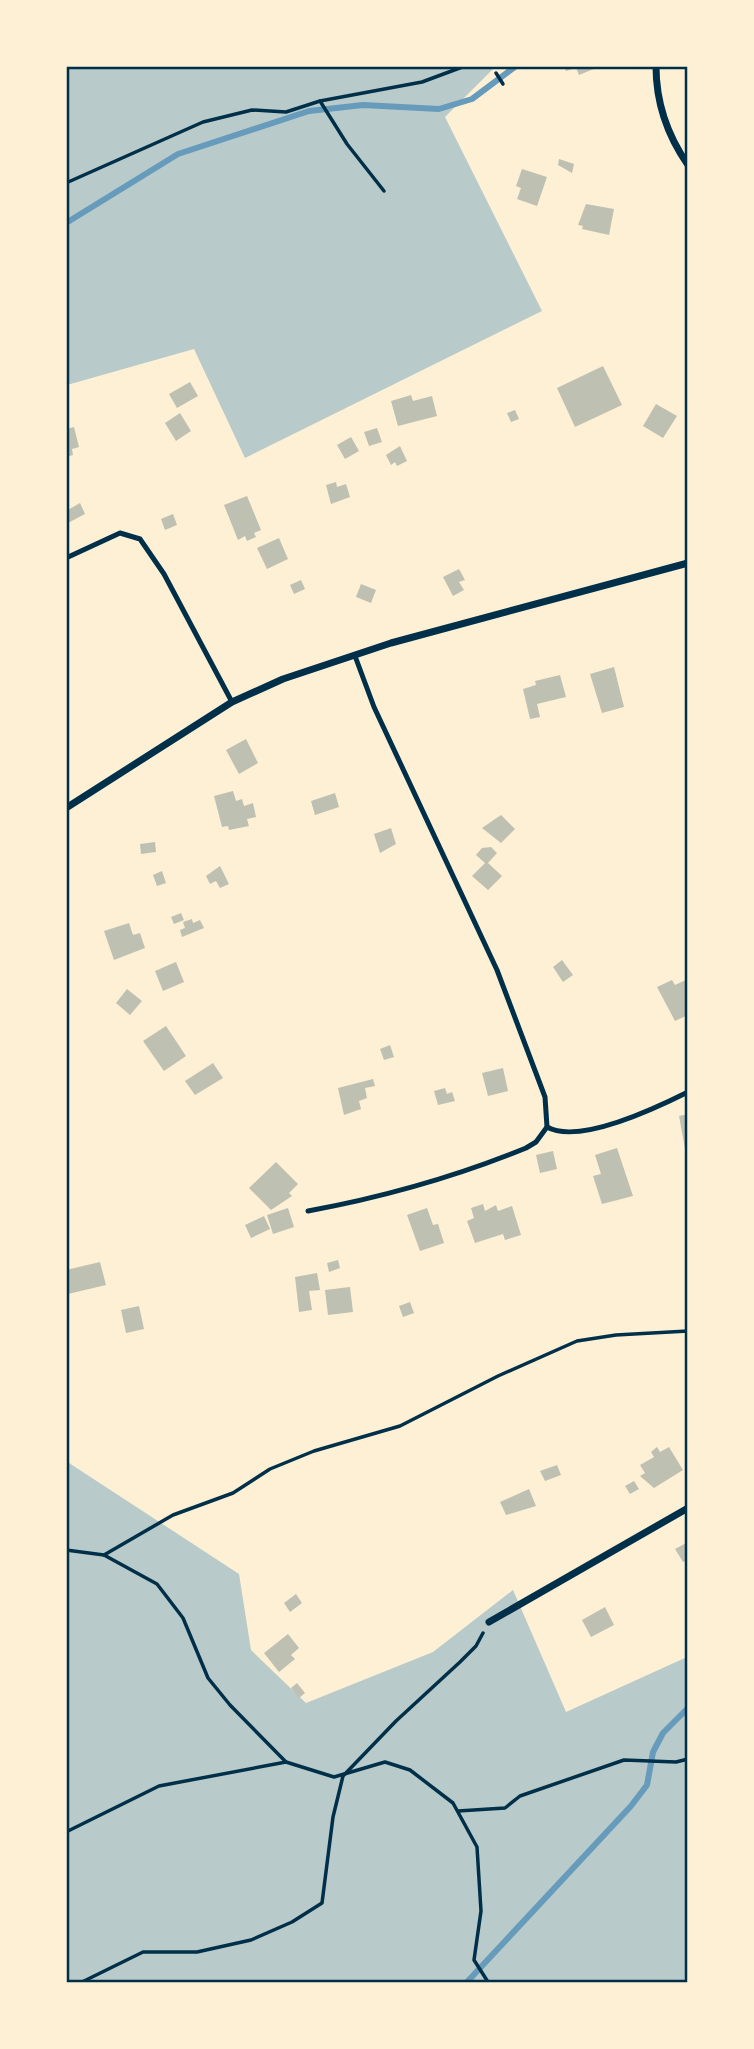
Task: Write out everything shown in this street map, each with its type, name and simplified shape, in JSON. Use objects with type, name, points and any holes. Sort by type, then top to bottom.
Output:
[{"type":"street","points":[[656,66],[662,118],[674,146],[688,165]]},
{"type":"street","points":[[66,808],[232,702],[283,679],[391,643],[688,563]]},
{"type":"street","points":[[489,1622],[688,1508]]},
{"type":"lane","points":[[66,558],[120,533],[140,539],[164,574],[232,702]]},
{"type":"lane","points":[[308,1211],[378,1198],[459,1174],[526,1149],[536,1142],[547,1127],[545,1097],[497,970],[374,708],[355,656]]},
{"type":"lane","points":[[547,1127],[559,1134],[579,1132],[661,1107],[688,1092]]},
{"type":"path","points":[[66,183],[203,122],[252,110],[286,112],[321,102],[422,82],[465,66]]},
{"type":"path","points":[[496,73],[503,84]]},
{"type":"path","points":[[321,102],[384,191]]},
{"type":"path","points":[[104,1555],[173,1515],[233,1493],[270,1469],[314,1451],[400,1426],[498,1376],[577,1341],[616,1335],[688,1331]]},
{"type":"path","points":[[66,1550],[104,1555],[157,1584],[183,1618],[208,1678],[229,1705],[286,1762],[319,1773],[343,1776],[385,1762],[410,1770],[431,1783],[453,1803],[477,1847],[481,1911],[474,1960],[488,1983]]},
{"type":"path","points":[[82,1983],[143,1952],[197,1952],[251,1940],[292,1922],[322,1903],[333,1817],[343,1776],[396,1721],[476,1646],[489,1622]]},
{"type":"path","points":[[458,1811],[505,1808],[520,1796],[624,1760],[676,1762],[688,1759]]},
{"type":"path","points":[[66,1832],[159,1787],[286,1762]]},
{"type":"shaded area","points":[[67,67],[495,67],[445,117],[542,311],[245,458],[194,349],[67,385]]},
{"type":"shaded area","points":[[66,1461],[239,1574],[251,1650],[306,1703],[433,1652],[513,1590],[566,1712],[687,1657],[687,1982],[67,1982]]},
{"type":"building","points":[[564,66],[596,68],[579,75],[576,68],[566,71]]},
{"type":"building","points":[[559,159],[574,164],[572,173],[558,165]]},
{"type":"building","points":[[522,169],[547,177],[537,206],[517,199],[521,188],[516,186]]},
{"type":"building","points":[[586,204],[614,209],[609,235],[582,229],[583,226],[578,225]]},
{"type":"building","points":[[603,366],[622,405],[575,427],[557,388]]},
{"type":"building","points":[[190,382],[198,396],[177,408],[169,394]]},
{"type":"building","points":[[411,395],[413,401],[432,396],[437,416],[398,426],[391,401]]},
{"type":"building","points":[[656,404],[677,416],[663,438],[643,426]]},
{"type":"building","points":[[515,410],[519,419],[511,422],[507,413]]},
{"type":"building","points":[[180,413],[191,431],[176,441],[165,423]]},
{"type":"building","points":[[74,427],[79,447],[72,449],[73,455],[66,457],[66,429]]},
{"type":"building","points":[[377,428],[382,442],[369,446],[364,432]]},
{"type":"building","points":[[351,437],[359,451],[345,459],[337,445]]},
{"type":"building","points":[[400,446],[407,461],[397,466],[395,462],[391,465],[386,455]]},
{"type":"building","points":[[336,482],[337,487],[346,484],[350,497],[331,504],[326,485]]},
{"type":"building","points":[[247,496],[261,530],[254,533],[256,537],[247,541],[245,536],[238,540],[224,505]]},
{"type":"building","points":[[80,503],[85,514],[66,524],[66,511]]},
{"type":"building","points":[[173,514],[177,525],[165,530],[161,519]]},
{"type":"building","points":[[279,538],[288,559],[267,569],[257,548]]},
{"type":"building","points":[[459,569],[465,580],[459,582],[464,590],[453,596],[443,577]]},
{"type":"building","points":[[301,580],[305,589],[294,594],[290,585]]},
{"type":"building","points":[[361,584],[376,590],[371,603],[356,597]]},
{"type":"building","points":[[614,667],[624,707],[602,713],[590,674]]},
{"type":"building","points":[[560,675],[566,697],[537,704],[540,717],[530,719],[523,689],[536,685],[535,681]]},
{"type":"building","points":[[246,739],[258,763],[239,774],[226,750]]},
{"type":"building","points":[[233,791],[236,801],[242,799],[244,806],[253,803],[256,817],[247,819],[249,826],[229,830],[228,826],[222,827],[214,796]]},
{"type":"building","points":[[335,793],[339,807],[315,815],[311,801]]},
{"type":"building","points":[[501,815],[515,829],[501,843],[482,828]]},
{"type":"building","points":[[391,828],[396,844],[380,853],[374,834]]},
{"type":"building","points":[[155,842],[156,852],[141,854],[140,844]]},
{"type":"building","points":[[491,847],[497,853],[488,863],[502,876],[488,890],[472,876],[485,863],[476,855],[482,848]]},
{"type":"building","points":[[220,866],[229,884],[220,888],[216,881],[210,884],[206,876]]},
{"type":"building","points":[[162,871],[166,883],[157,886],[153,875]]},
{"type":"building","points":[[181,913],[184,920],[174,924],[171,917]]},
{"type":"building","points":[[192,919],[193,923],[200,920],[204,928],[182,937],[180,930],[185,928],[183,922]]},
{"type":"building","points":[[129,923],[133,935],[140,933],[145,948],[114,960],[104,931]]},
{"type":"building","points":[[562,960],[573,975],[563,982],[553,967]]},
{"type":"building","points":[[176,962],[184,982],[163,991],[155,971]]},
{"type":"building","points":[[688,979],[688,1015],[675,1021],[657,987],[672,980],[675,985]]},
{"type":"building","points":[[127,989],[142,1001],[130,1015],[116,1003]]},
{"type":"building","points":[[166,1026],[186,1056],[164,1071],[143,1041]]},
{"type":"building","points":[[390,1045],[394,1057],[384,1060],[380,1049]]},
{"type":"building","points":[[213,1063],[223,1078],[195,1095],[185,1081]]},
{"type":"building","points":[[503,1068],[508,1091],[488,1096],[482,1073]]},
{"type":"building","points":[[373,1079],[375,1086],[365,1088],[367,1098],[359,1101],[361,1109],[344,1115],[338,1088]]},
{"type":"building","points":[[445,1088],[447,1094],[452,1092],[455,1101],[438,1105],[434,1091]]},
{"type":"building","points":[[688,1114],[688,1154],[686,1154],[679,1116]]},
{"type":"building","points":[[617,1148],[633,1196],[602,1204],[593,1176],[601,1174],[595,1155]]},
{"type":"building","points":[[553,1151],[557,1169],[540,1173],[536,1155]]},
{"type":"building","points":[[276,1162],[298,1184],[289,1193],[292,1196],[271,1210],[249,1188]]},
{"type":"building","points":[[483,1204],[485,1211],[496,1205],[498,1211],[512,1206],[521,1235],[505,1240],[503,1234],[475,1243],[467,1221],[474,1218],[471,1208]]},
{"type":"building","points":[[288,1208],[294,1227],[273,1234],[267,1215]]},
{"type":"building","points":[[427,1208],[433,1225],[438,1224],[444,1243],[420,1251],[407,1215]]},
{"type":"building","points":[[264,1216],[270,1229],[251,1238],[245,1225]]},
{"type":"building","points":[[338,1260],[340,1268],[329,1272],[327,1263]]},
{"type":"building","points":[[100,1262],[106,1285],[68,1294],[66,1270]]},
{"type":"building","points":[[317,1273],[320,1290],[309,1291],[312,1310],[299,1312],[295,1277]]},
{"type":"building","points":[[350,1287],[353,1312],[328,1315],[325,1290]]},
{"type":"building","points":[[410,1302],[414,1313],[403,1317],[399,1306]]},
{"type":"building","points":[[139,1306],[144,1329],[126,1333],[121,1310]]},
{"type":"building","points":[[657,1447],[660,1452],[669,1447],[683,1470],[654,1488],[640,1476],[645,1473],[640,1465],[654,1457],[651,1452]]},
{"type":"building","points":[[557,1465],[561,1475],[545,1481],[540,1471]]},
{"type":"building","points":[[634,1481],[639,1489],[630,1494],[625,1486]]},
{"type":"building","points":[[529,1489],[536,1506],[506,1515],[500,1502]]},
{"type":"building","points":[[688,1542],[688,1560],[683,1562],[675,1549]]},
{"type":"building","points":[[296,1594],[302,1603],[290,1612],[284,1603]]},
{"type":"building","points":[[605,1607],[614,1625],[591,1637],[582,1620]]},
{"type":"building","points":[[288,1634],[299,1648],[291,1655],[295,1659],[279,1672],[264,1653]]},
{"type":"building","points":[[297,1683],[305,1693],[299,1698],[291,1688]]},
{"type":"waterway","points":[[66,223],[178,154],[309,111],[363,105],[439,109],[472,99],[516,66]]},
{"type":"waterway","points":[[467,1982],[631,1806],[647,1785],[653,1752],[663,1733],[688,1708]]}]
